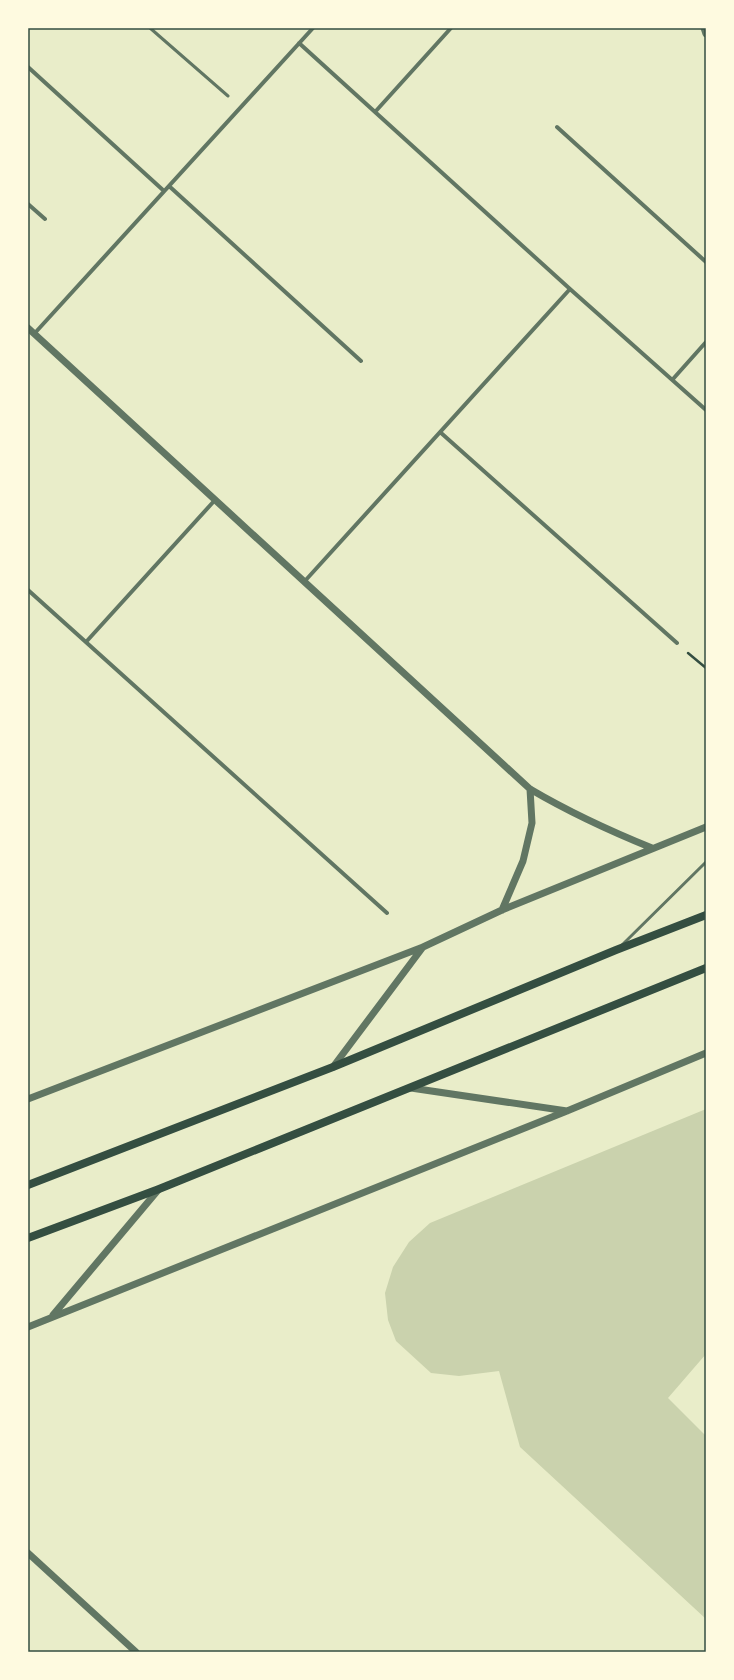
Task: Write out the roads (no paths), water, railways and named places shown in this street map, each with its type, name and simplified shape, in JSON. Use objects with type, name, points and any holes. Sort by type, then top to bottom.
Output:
[{"type":"main road","points":[[28,1185],[333,1067],[616,950],[706,915]]},
{"type":"main road","points":[[28,1238],[159,1188],[411,1088],[706,968]]},
{"type":"street","points":[[34,334],[313,28]]},
{"type":"street","points":[[375,112],[451,28]]},
{"type":"street","points":[[704,28],[706,34]]},
{"type":"street","points":[[299,43],[570,289],[673,379],[706,410]]},
{"type":"street","points":[[28,67],[164,191]]},
{"type":"street","points":[[557,127],[706,262]]},
{"type":"street","points":[[169,186],[361,361]]},
{"type":"street","points":[[28,204],[45,219]]},
{"type":"street","points":[[304,582],[570,289]]},
{"type":"street","points":[[28,328],[530,789],[585,819],[652,848]]},
{"type":"street","points":[[673,379],[706,342]]},
{"type":"street","points":[[440,432],[677,643]]},
{"type":"street","points":[[86,642],[215,500]]},
{"type":"street","points":[[28,590],[387,913]]},
{"type":"street","points":[[502,910],[523,861],[532,823],[530,789]]},
{"type":"street","points":[[28,1099],[423,947],[502,910],[706,827]]},
{"type":"street","points":[[333,1067],[423,947]]},
{"type":"street","points":[[28,1327],[567,1111],[706,1053]]},
{"type":"street","points":[[411,1088],[567,1111]]},
{"type":"street","points":[[51,1317],[159,1188]]},
{"type":"street","points":[[28,1553],[136,1652]]},
{"type":"lane","points":[[150,28],[228,96]]},
{"type":"lane","points":[[616,950],[706,862]]}]
